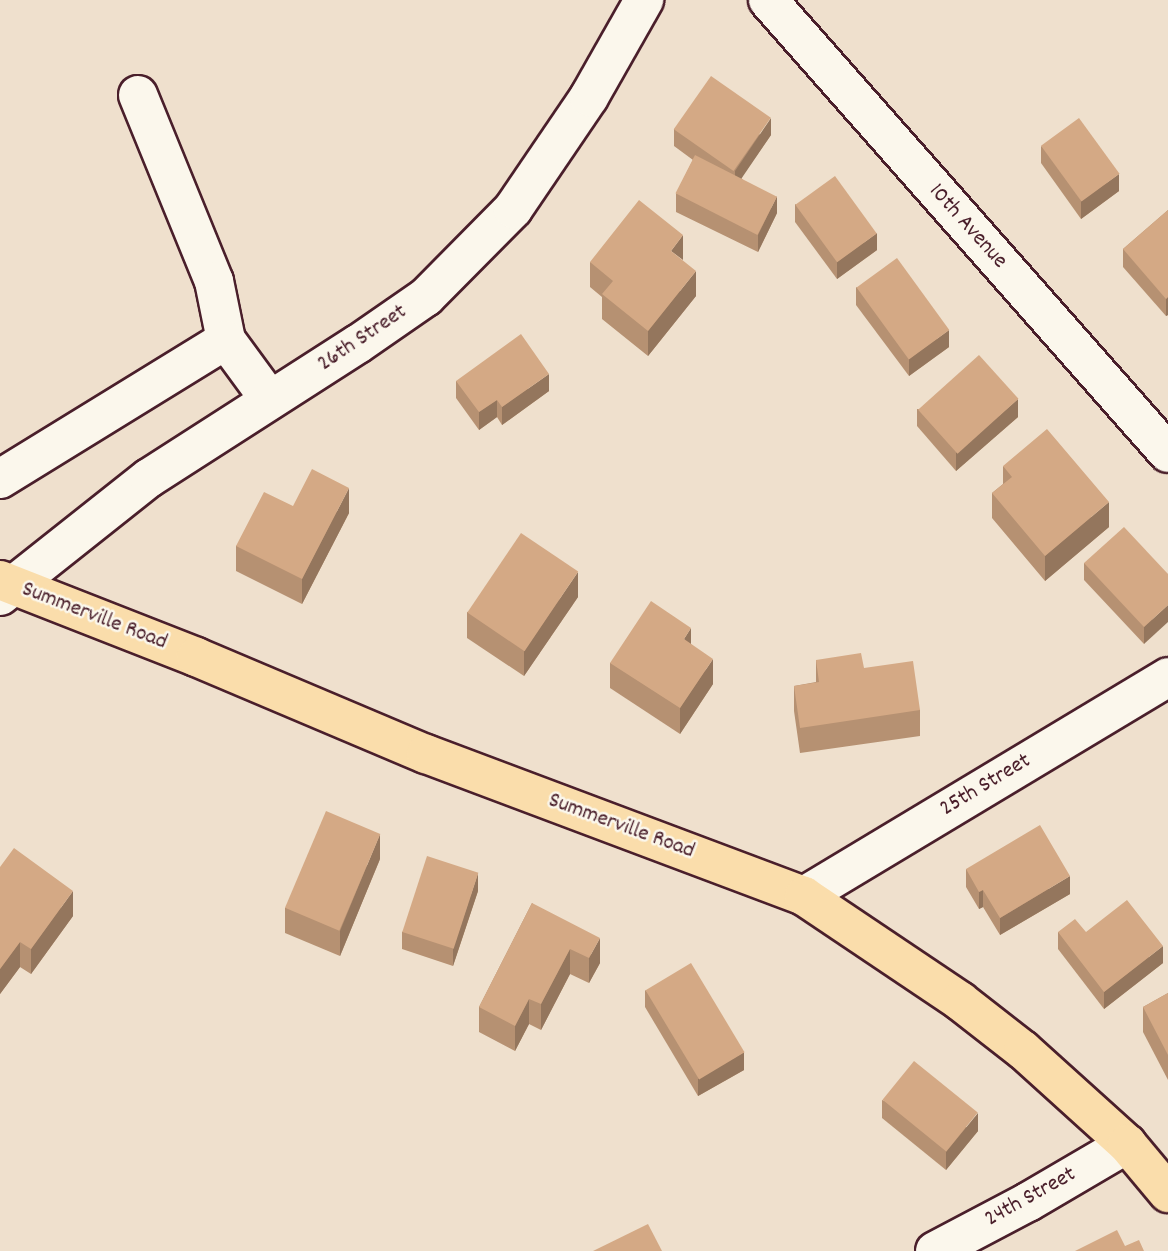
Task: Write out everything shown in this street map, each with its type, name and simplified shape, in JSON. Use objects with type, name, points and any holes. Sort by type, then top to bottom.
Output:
[{"type":"main road","name":"Summerville Road","points":[[5,587],[196,657],[426,754],[804,896],[960,1001],[1023,1050],[1127,1144],[1168,1193]]},
{"type":"street","name":"26th Street","points":[[5,587],[149,478],[426,296],[513,209],[589,97],[644,0]]},
{"type":"street","name":"10th Avenue","points":[[768,0],[1168,453]]},
{"type":"street","points":[[138,95],[214,281],[226,340],[270,400]]},
{"type":"street","points":[[0,479],[226,340]]},
{"type":"street","name":"25th Street","points":[[804,896],[1168,677]]},
{"type":"street","name":"24th Street","points":[[935,1251],[1028,1202],[1127,1144]]},
{"type":"building","points":[[711,76],[771,118],[734,171],[674,129]]},
{"type":"building","points":[[1079,118],[1120,174],[1082,201],[1041,146]]},
{"type":"building","points":[[695,155],[777,197],[757,235],[675,193]]},
{"type":"building","points":[[835,176],[877,233],[837,262],[795,205]]},
{"type":"building","points":[[639,200],[683,235],[671,251],[696,271],[648,331],[602,294],[613,281],[590,262]]},
{"type":"building","points":[[1168,210],[1168,297],[1166,299],[1123,249]]},
{"type":"building","points":[[897,258],[949,330],[909,359],[857,287]]},
{"type":"building","points":[[521,334],[549,374],[502,407],[497,400],[479,412],[456,381]]},
{"type":"building","points":[[979,355],[1018,399],[958,454],[918,410]]},
{"type":"building","points":[[1047,429],[1109,502],[1045,556],[992,493],[1012,477],[1003,466]]},
{"type":"building","points":[[312,469],[349,488],[302,579],[236,546],[264,492],[293,506]]},
{"type":"building","points":[[1124,527],[1168,574],[1168,605],[1144,627],[1084,563]]},
{"type":"building","points":[[521,533],[578,572],[525,651],[467,613]]},
{"type":"building","points":[[651,601],[691,628],[684,639],[713,659],[680,708],[610,663]]},
{"type":"building","points":[[861,653],[864,668],[913,661],[920,710],[800,728],[794,686],[819,682],[816,660]]},
{"type":"building","points":[[326,811],[380,834],[339,931],[285,908]]},
{"type":"building","points":[[1040,825],[1070,876],[1000,918],[983,890],[979,892],[966,869]]},
{"type":"building","points":[[14,848],[73,891],[31,949],[20,942],[0,969],[0,867]]},
{"type":"building","points":[[427,856],[478,873],[454,949],[402,932]]},
{"type":"building","points":[[1127,900],[1163,946],[1104,992],[1058,932],[1075,919],[1086,932]]},
{"type":"building","points":[[532,903],[600,938],[589,958],[570,949],[541,1004],[529,999],[515,1026],[479,1007]]},
{"type":"building","points":[[691,963],[745,1052],[699,1079],[646,990]]},
{"type":"building","points":[[1168,993],[1168,1055],[1143,1007]]},
{"type":"building","points":[[914,1061],[978,1113],[946,1151],[883,1100]]},
{"type":"building","points":[[648,1224],[662,1251],[593,1251]]},
{"type":"building","points":[[1117,1230],[1125,1246],[1139,1240],[1144,1251],[1075,1251]]}]
